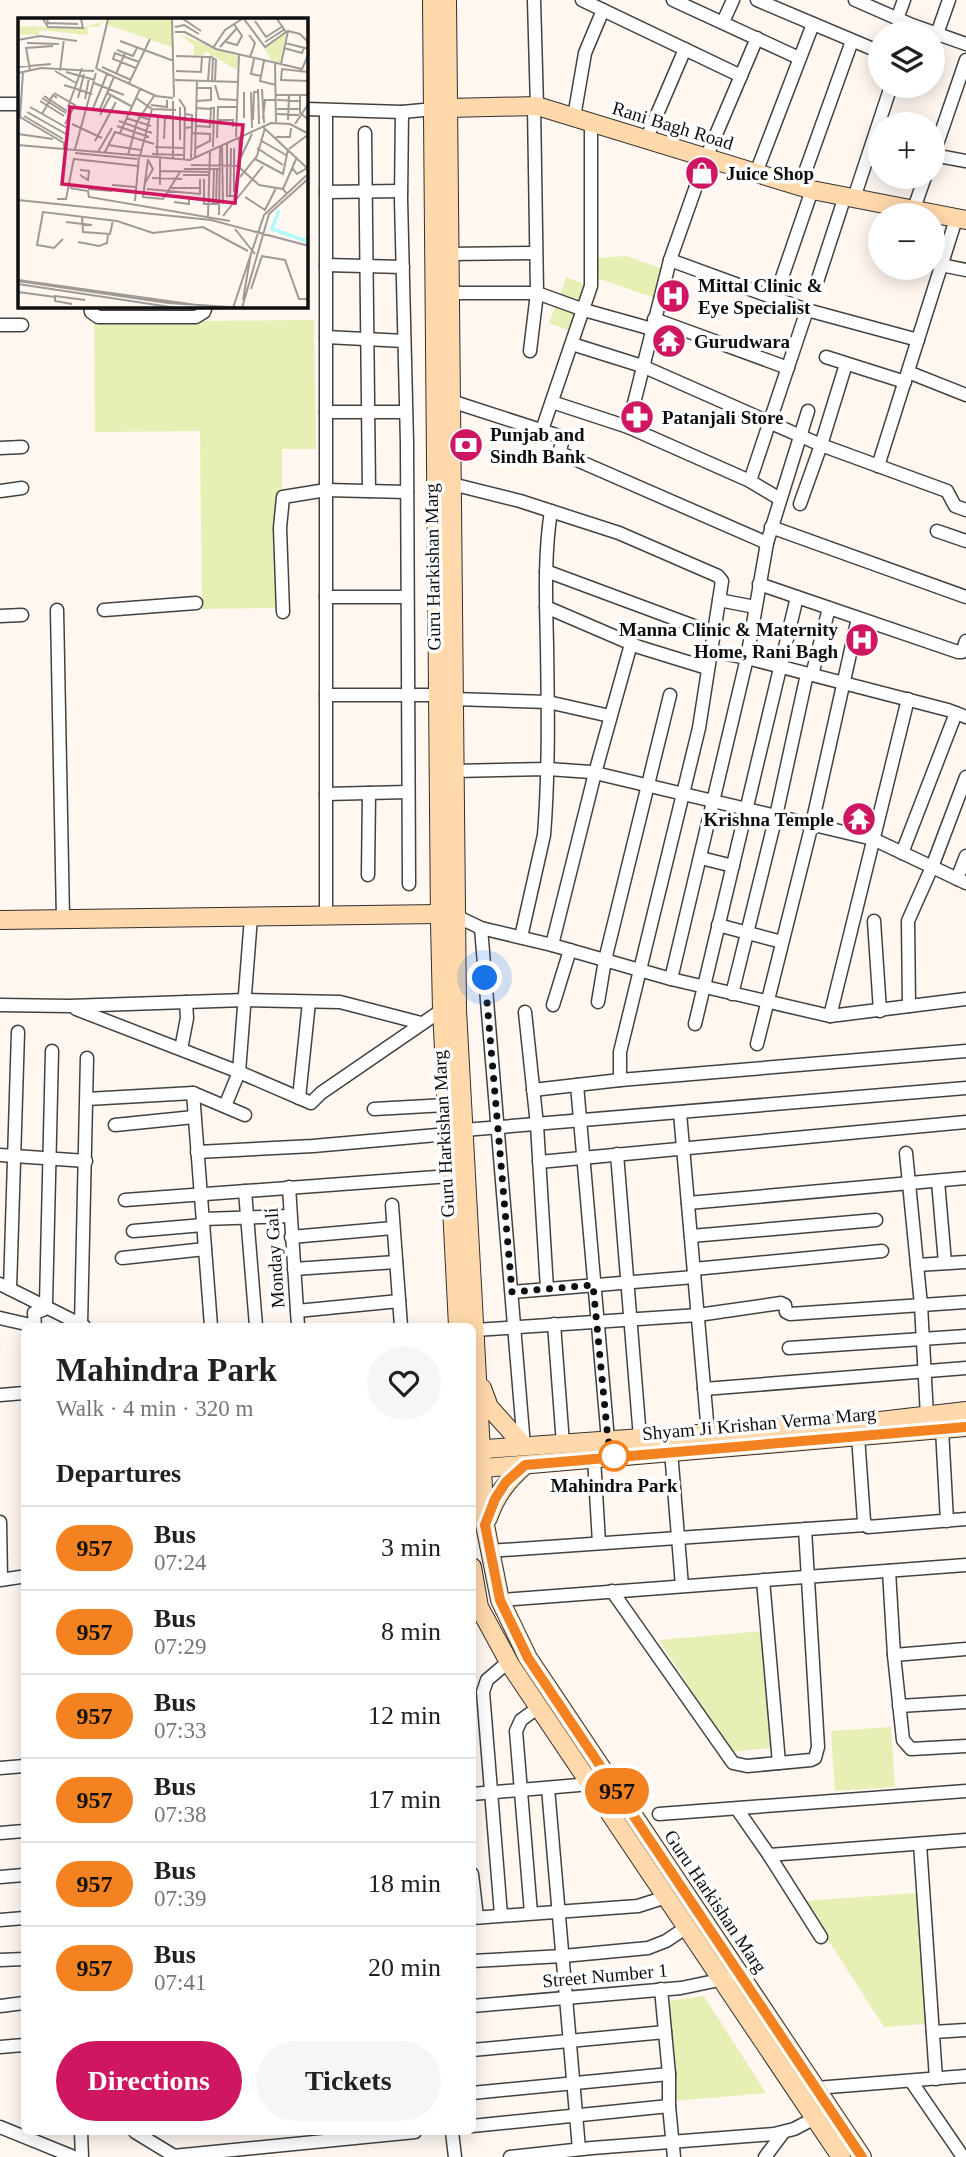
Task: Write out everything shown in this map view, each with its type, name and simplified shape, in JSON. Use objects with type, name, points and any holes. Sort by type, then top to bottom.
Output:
[{"type":"main road","name":"Guru Harkishan Marg","points":[[432,0],[450,254],[452,484],[445,697],[454,771],[442,1010],[446,1105],[456,1132],[450,1175],[465,1323]]},
{"type":"main road","name":"Guru Harkishan Marg","points":[[447,0],[441,109],[448,912],[457,1010],[456,1132],[466,1323]]},
{"type":"main road","name":"Rani Bagh Road","points":[[441,109],[536,106],[806,188],[876,203]]},
{"type":"main road","points":[[0,920],[448,912]]},
{"type":"main road","name":"Guru Harkishan Marg","points":[[476,1371],[477,1469],[489,1550],[500,1600],[528,1658],[862,2157]]},
{"type":"main road","points":[[477,1375],[489,1407],[525,1455],[495,1499],[485,1525]]},
{"type":"main road","name":"Shyam Ji Krishan Verma Marg","points":[[477,1469],[563,1444],[966,1411]]},
{"type":"main road","name":"Shyam Ji Krishan Verma Marg","points":[[477,1450],[594,1458],[966,1427]]},
{"type":"main road","name":"Guru Harkishan Marg","points":[[476,1609],[508,1662],[841,2157]]},
{"type":"street","points":[[530,351],[537,293],[534,0]]},
{"type":"street","points":[[582,0],[741,76]]},
{"type":"street","points":[[673,0],[692,4],[723,22],[799,58]]},
{"type":"street","points":[[723,22],[733,0]]},
{"type":"street","points":[[757,0],[868,47]]},
{"type":"street","points":[[897,19],[904,0]]},
{"type":"street","points":[[942,21],[950,0]]},
{"type":"street","points":[[861,1],[900,21]]},
{"type":"street","points":[[542,430],[584,310],[591,281],[582,120],[584,53],[603,10]]},
{"type":"street","points":[[757,173],[813,24]]},
{"type":"street","points":[[945,37],[966,44]]},
{"type":"street","points":[[628,427],[670,260],[706,158],[757,38]]},
{"type":"street","points":[[775,298],[852,41]]},
{"type":"street","points":[[646,140],[685,49]]},
{"type":"street","points":[[945,128],[960,95],[966,60]]},
{"type":"street","points":[[817,285],[886,98]]},
{"type":"street","points":[[0,104],[18,104]]},
{"type":"street","points":[[308,109],[402,112],[441,109]]},
{"type":"street","points":[[326,110],[326,916]]},
{"type":"street","points":[[402,112],[409,884]]},
{"type":"street","points":[[365,133],[369,491]]},
{"type":"street","points":[[945,157],[966,160]]},
{"type":"street","points":[[326,192],[401,191]]},
{"type":"street","points":[[945,256],[961,220]]},
{"type":"street","points":[[450,254],[535,253]]},
{"type":"street","points":[[670,260],[807,310],[918,340]]},
{"type":"street","points":[[326,265],[403,267]]},
{"type":"street","points":[[945,266],[966,270]]},
{"type":"street","points":[[878,466],[936,280]]},
{"type":"street","points":[[450,293],[537,293],[584,310],[653,324],[788,368]]},
{"type":"street","points":[[90,308],[91,312],[99,317],[136,311],[164,311],[196,317],[205,308]]},
{"type":"street","points":[[750,481],[807,310]]},
{"type":"street","points":[[0,326],[22,325]]},
{"type":"street","points":[[326,337],[404,341]]},
{"type":"street","points":[[572,344],[642,366],[821,445],[947,491],[953,504],[966,509]]},
{"type":"street","points":[[826,357],[966,395]]},
{"type":"street","points":[[800,503],[846,364]]},
{"type":"street","points":[[451,401],[562,437],[563,454],[767,543]]},
{"type":"street","points":[[552,402],[628,427],[750,481],[780,499]]},
{"type":"street","points":[[671,979],[747,658],[767,543],[808,411]]},
{"type":"street","points":[[326,412],[406,412]]},
{"type":"street","points":[[0,448],[22,447]]},
{"type":"street","points":[[452,484],[619,533],[718,576],[722,581],[699,728],[620,1052],[620,1080]]},
{"type":"street","points":[[0,491],[22,488]]},
{"type":"street","points":[[283,612],[283,497],[326,490],[407,492]]},
{"type":"street","points":[[521,937],[544,835],[548,769],[546,550],[551,511]]},
{"type":"street","points":[[771,527],[966,597]]},
{"type":"street","points":[[937,531],[966,541]]},
{"type":"street","points":[[546,571],[713,633]]},
{"type":"street","points":[[759,584],[958,652],[962,652],[966,641]]},
{"type":"street","points":[[326,597],[407,597]]},
{"type":"street","points":[[695,1024],[797,597]]},
{"type":"street","points":[[719,600],[755,607]]},
{"type":"street","points":[[104,610],[196,603]]},
{"type":"street","points":[[546,607],[663,656],[708,668]]},
{"type":"street","points":[[732,994],[810,674],[829,608]]},
{"type":"street","points":[[57,610],[63,919]]},
{"type":"street","points":[[0,616],[22,615]]},
{"type":"street","points":[[757,1044],[812,824],[858,618]]},
{"type":"street","points":[[552,945],[631,643]]},
{"type":"street","points":[[710,651],[810,674],[961,715],[902,853]]},
{"type":"street","points":[[326,695],[408,695],[548,702],[610,716]]},
{"type":"street","points":[[598,1002],[605,960],[670,695]]},
{"type":"street","points":[[830,1016],[908,699]]},
{"type":"street","points":[[454,771],[548,769],[595,773],[873,839],[961,881],[966,856]]},
{"type":"street","points":[[909,1006],[908,921],[966,777]]},
{"type":"street","points":[[326,794],[408,792]]},
{"type":"street","points":[[368,875],[369,793]]},
{"type":"street","points":[[701,859],[733,866]]},
{"type":"street","points":[[448,912],[481,928],[704,988],[830,1016],[966,999]]},
{"type":"street","points":[[225,1106],[239,1072],[251,917]]},
{"type":"street","points":[[874,921],[880,1010]]},
{"type":"street","points":[[718,925],[782,942]]},
{"type":"street","points":[[481,928],[525,1455]]},
{"type":"street","points":[[553,1006],[570,950]]},
{"type":"street","points":[[0,1005],[70,1006],[245,1000],[340,1002],[421,1023]]},
{"type":"street","points":[[181,1049],[187,1018],[186,1002]]},
{"type":"street","points":[[299,1098],[309,1002]]},
{"type":"street","points":[[70,1006],[311,1103],[321,1093],[442,1010]]},
{"type":"street","points":[[525,1012],[537,1125],[547,1289]]},
{"type":"street","points":[[18,1032],[14,1156],[5,1286],[78,1323]]},
{"type":"street","points":[[35,1323],[34,1313],[43,1310],[45,1305],[52,1051]]},
{"type":"street","points":[[533,1090],[620,1080],[966,1051]]},
{"type":"street","points":[[83,1323],[87,1058]]},
{"type":"street","points":[[577,1085],[608,1440]]},
{"type":"street","points":[[197,1152],[313,1146],[966,1088]]},
{"type":"street","points":[[88,1099],[192,1093],[245,1115]]},
{"type":"street","points":[[192,1093],[211,1323]]},
{"type":"street","points":[[374,1109],[446,1105]]},
{"type":"street","points":[[680,1112],[708,1433]]},
{"type":"street","points":[[115,1125],[194,1117]]},
{"type":"street","points":[[539,1162],[966,1122]]},
{"type":"street","points":[[906,1153],[921,1305],[927,1416]]},
{"type":"street","points":[[617,1154],[640,1438]]},
{"type":"street","points":[[0,1155],[86,1161]]},
{"type":"street","points":[[125,1200],[450,1175]]},
{"type":"street","points":[[688,1203],[966,1178]]},
{"type":"street","points":[[938,1181],[945,1264]]},
{"type":"street","name":"Monday Gali","points":[[289,1187],[298,1323]]},
{"type":"street","points":[[245,1191],[256,1323]]},
{"type":"street","points":[[392,1205],[401,1323]]},
{"type":"street","points":[[133,1231],[247,1217],[290,1216]]},
{"type":"street","points":[[691,1236],[876,1220]]},
{"type":"street","points":[[291,1237],[393,1228]]},
{"type":"street","points":[[122,1258],[205,1249]]},
{"type":"street","points":[[512,1292],[629,1283],[882,1251]]},
{"type":"street","points":[[294,1269],[396,1262]]},
{"type":"street","points":[[917,1265],[966,1262]]},
{"type":"street","points":[[297,1311],[399,1301]]},
{"type":"street","points":[[476,1328],[698,1314],[781,1303],[790,1314],[966,1302]]},
{"type":"street","points":[[0,1318],[22,1323]]},
{"type":"street","points":[[554,1324],[563,1444]]},
{"type":"street","points":[[789,1348],[966,1336]]},
{"type":"street","points":[[704,1389],[966,1368]]},
{"type":"street","points":[[0,1395],[21,1393]]},
{"type":"street","points":[[942,1429],[947,1521]]},
{"type":"street","points":[[858,1436],[865,1525]]},
{"type":"street","points":[[671,1451],[682,1586]]},
{"type":"street","points":[[594,1458],[599,1543]]},
{"type":"street","points":[[489,1550],[966,1519]]},
{"type":"street","points":[[0,1522],[1,1580],[20,1577]]},
{"type":"street","points":[[612,1591],[733,1763],[747,1766],[811,1760],[818,1752],[805,1529]]},
{"type":"street","points":[[500,1600],[966,1565]]},
{"type":"street","points":[[888,1571],[902,1740],[907,1746],[919,1749],[966,1746]]},
{"type":"street","points":[[763,1580],[779,1763]]},
{"type":"street","points":[[894,1655],[966,1649]]},
{"type":"street","points":[[501,1915],[483,1692],[487,1680],[508,1662]]},
{"type":"street","points":[[899,1706],[966,1702]]},
{"type":"street","points":[[531,1913],[517,1725],[539,1707]]},
{"type":"street","points":[[0,1768],[21,1766]]},
{"type":"street","points":[[476,1794],[591,1784]]},
{"type":"street","points":[[548,1788],[577,2116],[586,2152]]},
{"type":"street","points":[[659,1814],[966,1791]]},
{"type":"street","points":[[737,1809],[821,1937]]},
{"type":"street","points":[[0,1833],[21,1830]]},
{"type":"street","points":[[769,1855],[966,1840]]},
{"type":"street","points":[[920,1844],[936,2078]]},
{"type":"street","points":[[0,1877],[21,1875]]},
{"type":"street","points":[[476,1918],[638,1906],[666,1897]]},
{"type":"street","points":[[0,1920],[21,1918]]},
{"type":"street","points":[[476,1961],[648,1948],[666,1941],[687,1927]]},
{"type":"street","points":[[0,1960],[21,1959]]},
{"type":"street","name":"Street Number 1","points":[[476,2006],[661,1989],[740,1975]]},
{"type":"street","points":[[661,1989],[674,2157]]},
{"type":"street","points":[[0,2006],[21,2003]]},
{"type":"street","points":[[933,2032],[966,2029]]},
{"type":"street","points":[[476,2050],[666,2032]]},
{"type":"street","points":[[0,2047],[21,2045]]},
{"type":"street","points":[[476,2093],[669,2074]]},
{"type":"street","points":[[816,2088],[966,2076]]},
{"type":"street","points":[[911,2081],[963,2157]]},
{"type":"street","points":[[476,2126],[669,2106]]},
{"type":"street","points":[[510,2157],[783,2133],[815,2118]]},
{"type":"street","points":[[0,2127],[74,2157]]},
{"type":"street","points":[[765,2157],[783,2133]]},
{"type":"street","points":[[81,2135],[82,2157]]},
{"type":"street","points":[[140,2135],[175,2156],[385,2135]]},
{"type":"street","points":[[452,2135],[455,2157]]},
{"type":"green space","points":[[626,256],[664,269],[655,298],[594,277],[594,258]]},
{"type":"green space","points":[[566,277],[589,286],[582,306],[559,298]]},
{"type":"green space","points":[[557,302],[580,311],[573,332],[549,323]]},
{"type":"green space","points":[[314,320],[316,449],[282,449],[283,608],[202,609],[200,431],[95,432],[94,322]]},
{"type":"green space","points":[[762,1631],[772,1748],[731,1752],[659,1640]]},
{"type":"green space","points":[[891,1727],[895,1787],[835,1791],[831,1731]]},
{"type":"green space","points":[[916,1893],[926,2024],[884,2027],[803,1901]]},
{"type":"green space","points":[[704,1996],[766,2093],[675,2101],[667,2001]]},
{"type":"bus line","name":"957","points":[[862,2157],[528,1658],[500,1600],[485,1525],[495,1499],[506,1482],[525,1465],[966,1427]]},
{"type":"place","name":"Juice Shop","points":[[702,173]]},
{"type":"place","name":"Mittal Clinic & Eye Specialist","points":[[673,296]]},
{"type":"place","name":"Gurudwara","points":[[669,341]]},
{"type":"place","name":"Patanjali Store","points":[[637,417]]},
{"type":"place","name":"Punjab and Sindh Bank","points":[[466,445]]},
{"type":"place","name":"Manna Clinic & Maternity Home, Rani Bagh","points":[[862,640]]},
{"type":"place","name":"Krishna Temple","points":[[859,819]]},
{"type":"place","name":"Mahindra Park","points":[[614,1456]]},
{"type":"route","points":[[485,978],[512,1292],[593,1285],[608,1440],[614,1456]]}]
